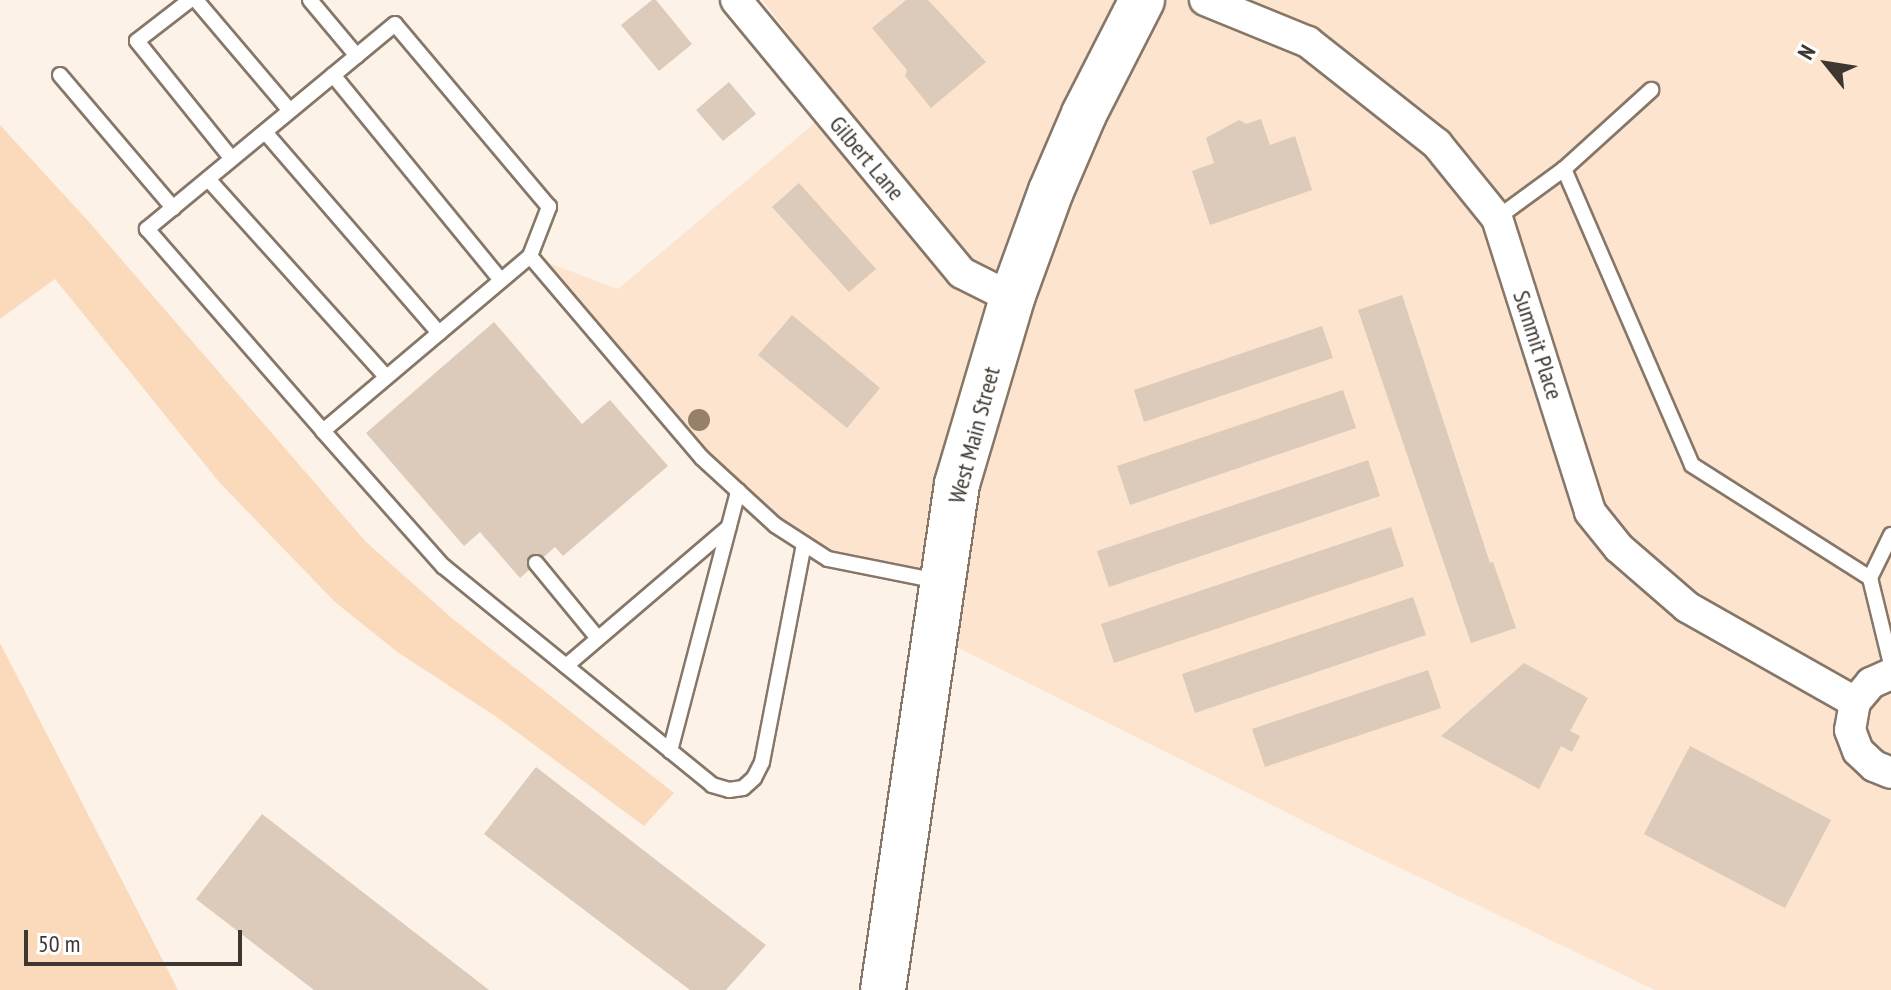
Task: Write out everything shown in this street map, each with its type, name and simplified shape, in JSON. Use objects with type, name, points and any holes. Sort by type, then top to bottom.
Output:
[{"type":"main road","name":"West Main Street","points":[[883,990],[957,484],[1012,298],[1078,127],[1142,0]]},
{"type":"street","name":"Gilbert Lane","points":[[736,0],[962,273],[1012,298]]},
{"type":"street","name":"Summit Place","points":[[1205,0],[1308,42],[1437,144],[1497,218],[1590,512],[1619,548],[1687,607],[1855,702]]},
{"type":"street","points":[[1891,674],[1871,683],[1855,702],[1850,730],[1858,751],[1874,766],[1891,773]]},
{"type":"lane","points":[[232,159],[137,41],[193,0],[290,111]]},
{"type":"lane","points":[[310,0],[357,56]]},
{"type":"lane","points":[[323,431],[530,256],[549,207],[395,24],[147,229],[323,431],[443,566],[712,785],[729,790],[743,788],[754,778],[762,762],[804,544]]},
{"type":"lane","points":[[60,75],[173,208]]},
{"type":"lane","points":[[333,75],[501,280]]},
{"type":"lane","points":[[1497,218],[1564,169],[1651,90]]},
{"type":"lane","points":[[265,132],[439,333]]},
{"type":"lane","points":[[1564,169],[1692,465],[1870,578]]},
{"type":"lane","points":[[208,179],[386,377]]},
{"type":"lane","points":[[530,256],[702,458],[775,525],[828,559],[942,582]]},
{"type":"lane","points":[[670,751],[738,491]]},
{"type":"lane","points":[[566,666],[596,636],[729,527]]},
{"type":"lane","points":[[1891,535],[1870,578],[1891,664]]},
{"type":"lane","points":[[536,563],[596,636]]},
{"type":"shaded area","points":[[762,0],[1891,0],[1891,990],[1655,990],[1333,836],[935,636],[942,582],[828,559],[702,458],[530,256],[618,289],[841,101]]},
{"type":"shaded area","points":[[0,125],[89,222],[366,542],[454,620],[674,793],[644,826],[498,718],[396,651],[335,602],[219,482],[55,279],[0,319]]},
{"type":"shaded area","points":[[0,643],[131,898],[178,990],[0,990]]},
{"type":"building","points":[[656,0],[692,44],[659,71],[621,25]]},
{"type":"building","points":[[906,0],[928,0],[986,62],[931,108],[905,76],[907,70],[872,28]]},
{"type":"building","points":[[729,82],[756,114],[723,141],[696,110]]},
{"type":"building","points":[[1261,119],[1270,145],[1295,136],[1312,190],[1210,225],[1192,171],[1214,163],[1206,138],[1239,120],[1246,124]]},
{"type":"building","points":[[799,183],[876,269],[849,292],[772,207]]},
{"type":"building","points":[[1402,295],[1490,563],[1493,562],[1516,628],[1471,643],[1358,310]]},
{"type":"building","points":[[792,315],[880,388],[847,428],[758,355]]},
{"type":"building","points":[[494,322],[582,424],[610,400],[668,466],[563,556],[555,547],[520,578],[480,532],[464,546],[366,433]]},
{"type":"building","points":[[1322,326],[1333,358],[1144,422],[1134,390]]},
{"type":"building","points":[[1343,390],[1356,428],[1130,505],[1117,466]]},
{"type":"building","points":[[1368,460],[1380,496],[1109,587],[1097,551]]},
{"type":"building","points":[[1391,527],[1404,566],[1114,663],[1101,624]]},
{"type":"building","points":[[1413,597],[1426,635],[1195,713],[1182,674]]},
{"type":"building","points":[[1524,663],[1588,698],[1570,731],[1580,736],[1572,752],[1561,746],[1539,789],[1441,736]]},
{"type":"building","points":[[1428,670],[1441,708],[1265,767],[1252,729]]},
{"type":"building","points":[[1690,746],[1831,820],[1785,908],[1644,834]]},
{"type":"building","points":[[536,767],[766,945],[726,990],[690,990],[484,834]]},
{"type":"building","points":[[262,814],[489,990],[314,990],[196,899]]}]
